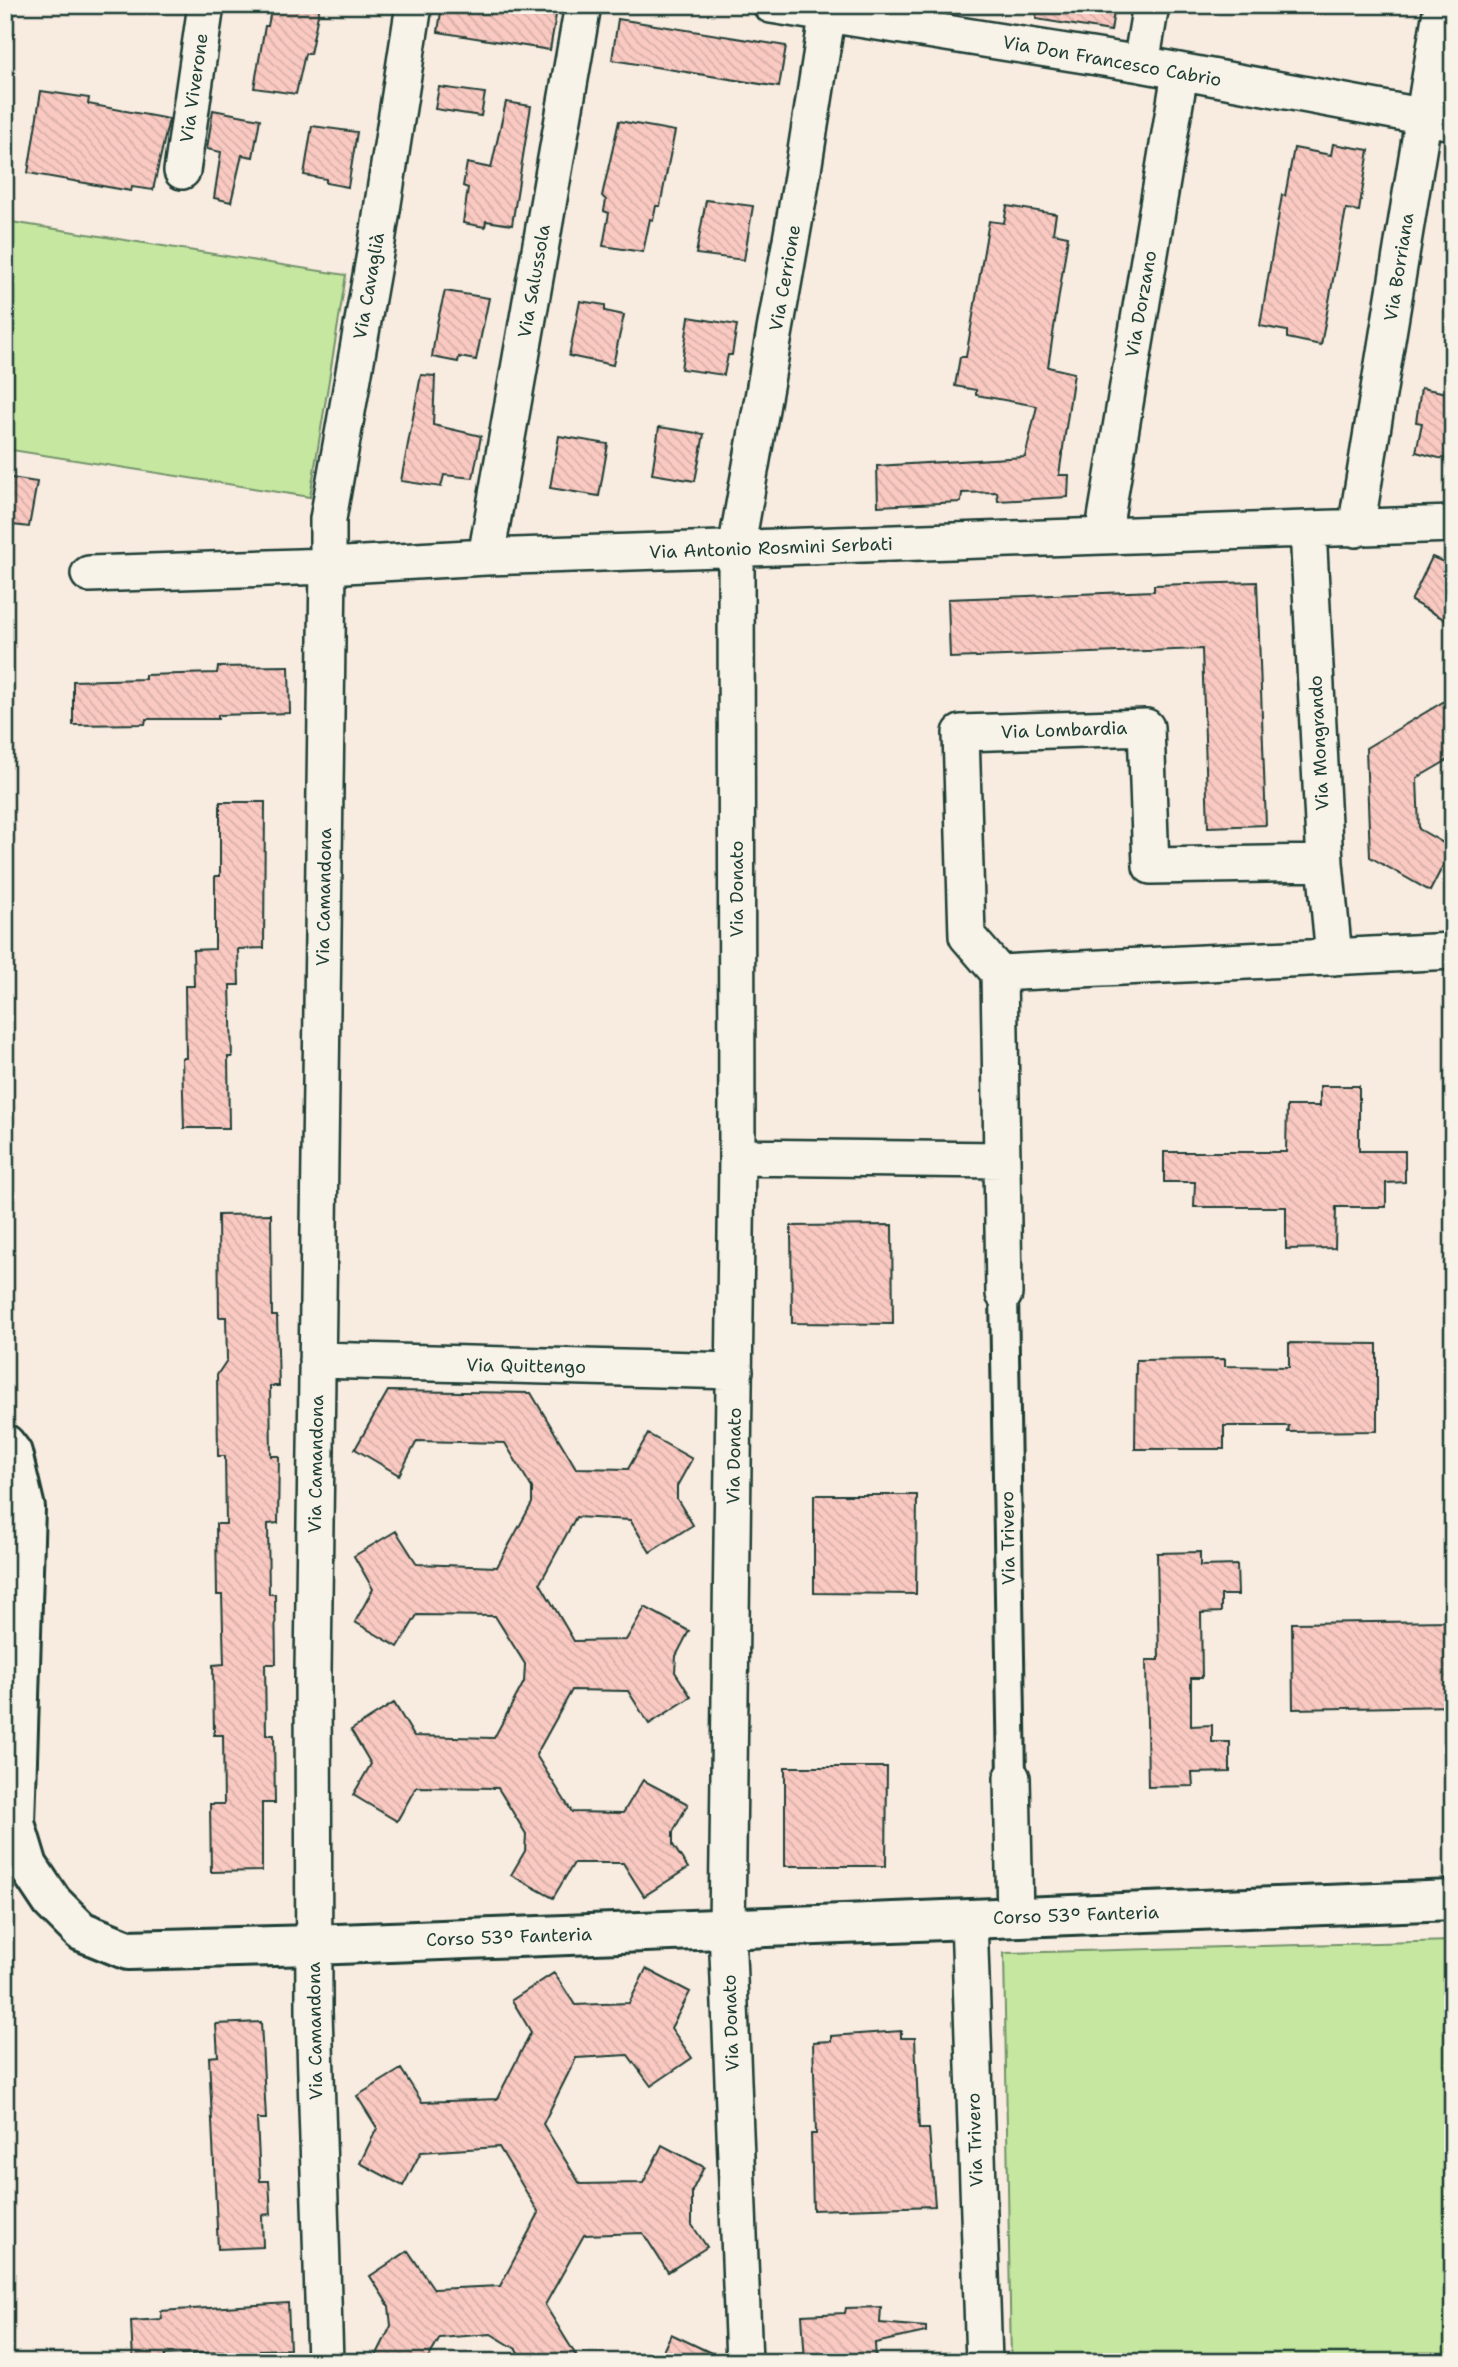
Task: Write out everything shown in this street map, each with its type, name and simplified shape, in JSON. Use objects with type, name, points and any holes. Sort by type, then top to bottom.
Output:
[{"type":"street","name":"Via Viverone","points":[[182,171],[206,5]]},
{"type":"street","name":"Via Cavaglià","points":[[328,566],[328,519],[377,242],[414,5]]},
{"type":"street","name":"Via Salussola","points":[[486,557],[583,5]]},
{"type":"street","name":"Via Don Francesco Cabrio","points":[[771,5],[828,10],[1141,64],[1438,120]]},
{"type":"street","points":[[1141,64],[1150,5]]},
{"type":"street","name":"Via Borriana","points":[[1356,528],[1438,120],[1442,5]]},
{"type":"street","name":"Via Cerrione","points":[[736,550],[828,10]]},
{"type":"street","name":"Via Dorzano","points":[[1103,536],[1180,73]]},
{"type":"street","name":"Via Antonio Rosmini Serbati","points":[[89,574],[328,566],[486,557],[1453,524]]},
{"type":"street","name":"Via Mongrando","points":[[1308,529],[1325,863],[1334,957]]},
{"type":"street","name":"Via Donato","points":[[736,550],[737,1157],[727,1928],[744,2362]]},
{"type":"street","name":"Via Camandona","points":[[325,2362],[313,1945],[313,1671],[328,566]]},
{"type":"street","name":"Via Lombardia","points":[[999,973],[967,936],[961,733],[1146,727],[1151,866],[1325,863]]},
{"type":"street","points":[[737,1157],[1002,1160],[999,973],[1453,951]]},
{"type":"street","name":"Via Trivero","points":[[1002,1160],[1015,1917]]},
{"type":"street","name":"Via Quittengo","points":[[317,1360],[735,1371]]},
{"type":"street","name":"Corso 53° Fanteria","points":[[5,1444],[12,1453],[25,1508],[15,1823],[29,1866],[52,1902],[81,1931],[128,1950],[1453,1900]]},
{"type":"street","name":"Via Trivero","points":[[969,1919],[984,2362]]},
{"type":"green space","points":[[5,221],[346,275],[310,497],[5,449]]},
{"type":"green space","points":[[1453,1941],[1453,2362],[1011,2362],[1004,1953]]},
{"type":"building","points":[[272,5],[320,5],[310,54],[305,54],[296,94],[254,88],[265,26],[268,26]]},
{"type":"building","points":[[442,5],[535,5],[557,9],[550,50],[438,32]]},
{"type":"building","points":[[1037,5],[1115,5],[1111,31],[1036,19]]},
{"type":"building","points":[[618,19],[786,46],[779,87],[612,60]]},
{"type":"building","points":[[439,87],[485,93],[481,116],[435,109]]},
{"type":"building","points":[[41,91],[89,98],[88,104],[169,119],[153,190],[132,187],[131,191],[28,173]]},
{"type":"building","points":[[506,102],[531,106],[512,225],[486,221],[485,227],[463,223],[468,188],[463,186],[467,163],[491,168]]},
{"type":"building","points":[[213,110],[260,119],[253,157],[242,155],[231,202],[214,198],[221,152],[207,149]]},
{"type":"building","points":[[619,121],[675,131],[660,206],[656,206],[653,220],[650,219],[643,252],[603,246],[609,213],[604,211],[606,200],[602,196]]},
{"type":"building","points":[[312,126],[357,132],[348,187],[304,175]]},
{"type":"building","points":[[1333,144],[1369,150],[1359,211],[1346,209],[1321,345],[1287,338],[1287,331],[1260,326],[1282,195],[1285,196],[1294,148],[1331,155]]},
{"type":"building","points":[[706,200],[753,206],[744,260],[696,254]]},
{"type":"building","points":[[1007,206],[1056,214],[1053,233],[1068,236],[1048,367],[1074,373],[1059,475],[1069,475],[1068,497],[998,501],[997,492],[962,493],[961,502],[878,506],[877,466],[1025,457],[1037,406],[976,395],[976,390],[955,386],[960,357],[966,357],[989,221],[1004,223]]},
{"type":"building","points":[[445,291],[489,298],[476,360],[459,357],[458,362],[432,357]]},
{"type":"building","points":[[580,301],[605,305],[605,311],[624,315],[613,365],[569,356]]},
{"type":"building","points":[[689,317],[737,325],[732,355],[728,355],[724,375],[681,369]]},
{"type":"building","points":[[421,375],[435,376],[433,425],[481,436],[473,478],[444,475],[441,487],[401,481]]},
{"type":"building","points":[[1421,388],[1453,394],[1453,459],[1416,452],[1422,423],[1416,422]]},
{"type":"building","points":[[659,427],[704,434],[695,481],[652,474]]},
{"type":"building","points":[[559,436],[608,444],[599,496],[550,488]]},
{"type":"building","points":[[5,477],[37,482],[29,527],[5,524]]},
{"type":"building","points":[[1432,557],[1453,566],[1453,624],[1411,601]]},
{"type":"building","points":[[1257,582],[1266,825],[1208,827],[1202,649],[950,658],[948,599],[1154,591],[1154,585]]},
{"type":"building","points":[[289,666],[290,713],[218,715],[218,719],[146,719],[145,724],[73,725],[73,681],[217,673],[218,667]]},
{"type":"building","points":[[1453,696],[1453,757],[1417,778],[1419,829],[1452,848],[1430,891],[1370,857],[1366,748]]},
{"type":"building","points":[[220,802],[265,802],[264,948],[238,949],[239,985],[230,985],[232,1057],[228,1057],[229,1128],[184,1128],[182,1058],[186,1058],[185,986],[194,986],[193,950],[215,949],[215,876],[220,876]]},
{"type":"building","points":[[1320,1086],[1359,1086],[1359,1151],[1405,1151],[1405,1182],[1386,1183],[1386,1207],[1336,1207],[1335,1248],[1286,1249],[1286,1207],[1194,1207],[1195,1182],[1164,1182],[1164,1152],[1286,1152],[1287,1106],[1320,1106]]},
{"type":"building","points":[[271,1214],[272,1316],[277,1316],[279,1386],[270,1386],[271,1456],[279,1456],[278,1523],[268,1524],[269,1594],[275,1594],[276,1664],[265,1664],[266,1735],[274,1735],[275,1803],[262,1803],[262,1871],[211,1872],[210,1804],[224,1804],[223,1735],[214,1735],[213,1665],[224,1664],[222,1595],[217,1595],[216,1524],[226,1524],[225,1456],[218,1456],[217,1375],[227,1360],[226,1317],[219,1317],[218,1215]]},
{"type":"building","points":[[892,1225],[893,1324],[792,1323],[791,1226]]},
{"type":"building","points":[[1289,1343],[1377,1344],[1377,1431],[1288,1432],[1289,1426],[1224,1426],[1224,1449],[1135,1449],[1136,1360],[1225,1359],[1225,1366],[1289,1367]]},
{"type":"building","points":[[388,1391],[531,1393],[576,1468],[628,1469],[648,1434],[692,1459],[677,1486],[677,1499],[693,1525],[650,1552],[630,1520],[576,1517],[540,1583],[574,1641],[626,1640],[645,1607],[689,1631],[676,1656],[675,1672],[691,1697],[649,1724],[628,1691],[572,1690],[536,1755],[572,1812],[623,1813],[643,1780],[688,1804],[673,1832],[673,1845],[688,1868],[644,1896],[623,1863],[574,1863],[553,1898],[511,1875],[525,1851],[526,1834],[498,1788],[416,1787],[397,1821],[353,1795],[371,1764],[351,1730],[394,1703],[414,1736],[494,1738],[524,1682],[525,1664],[495,1616],[417,1615],[398,1647],[355,1622],[373,1589],[354,1556],[396,1531],[417,1564],[497,1567],[532,1503],[532,1488],[505,1443],[417,1441],[399,1475],[355,1449]]},
{"type":"building","points":[[814,1495],[917,1495],[916,1594],[814,1593]]},
{"type":"building","points":[[1200,1552],[1200,1566],[1237,1565],[1238,1595],[1221,1595],[1221,1612],[1201,1613],[1202,1678],[1191,1678],[1191,1726],[1212,1725],[1212,1742],[1230,1742],[1230,1772],[1192,1773],[1193,1786],[1148,1787],[1146,1660],[1159,1660],[1157,1553]]},
{"type":"building","points":[[1453,1621],[1453,1706],[1293,1709],[1292,1623]]},
{"type":"building","points":[[785,1767],[887,1767],[886,1866],[785,1866]]},
{"type":"building","points":[[646,1969],[690,1992],[671,2028],[692,2058],[651,2086],[628,2055],[576,2058],[543,2124],[580,2184],[643,2183],[662,2145],[704,2167],[692,2191],[692,2225],[707,2247],[668,2272],[643,2233],[584,2235],[545,2305],[580,2362],[524,2362],[516,2349],[491,2334],[440,2338],[426,2362],[373,2362],[391,2326],[389,2306],[370,2276],[408,2251],[434,2289],[500,2286],[539,2213],[499,2147],[421,2152],[403,2186],[360,2163],[377,2128],[357,2096],[401,2069],[422,2102],[497,2099],[531,2032],[512,2000],[554,1973],[575,2005],[629,2003]]},
{"type":"building","points":[[261,2022],[266,2119],[257,2119],[260,2181],[269,2181],[271,2214],[262,2215],[263,2247],[218,2249],[209,2057],[218,2056],[216,2024]]},
{"type":"building","points":[[901,2031],[901,2038],[915,2038],[919,2129],[929,2129],[935,2206],[813,2210],[811,2134],[816,2134],[813,2042],[831,2041],[831,2036]]},
{"type":"building","points":[[288,2303],[290,2349],[260,2350],[260,2359],[227,2361],[226,2352],[165,2355],[165,2362],[133,2362],[131,2321],[162,2319],[161,2311]]},
{"type":"building","points":[[881,2307],[880,2323],[926,2327],[926,2332],[875,2343],[876,2362],[805,2362],[802,2315],[845,2313],[846,2308]]},
{"type":"building","points":[[671,2334],[724,2359],[724,2362],[658,2362]]}]
